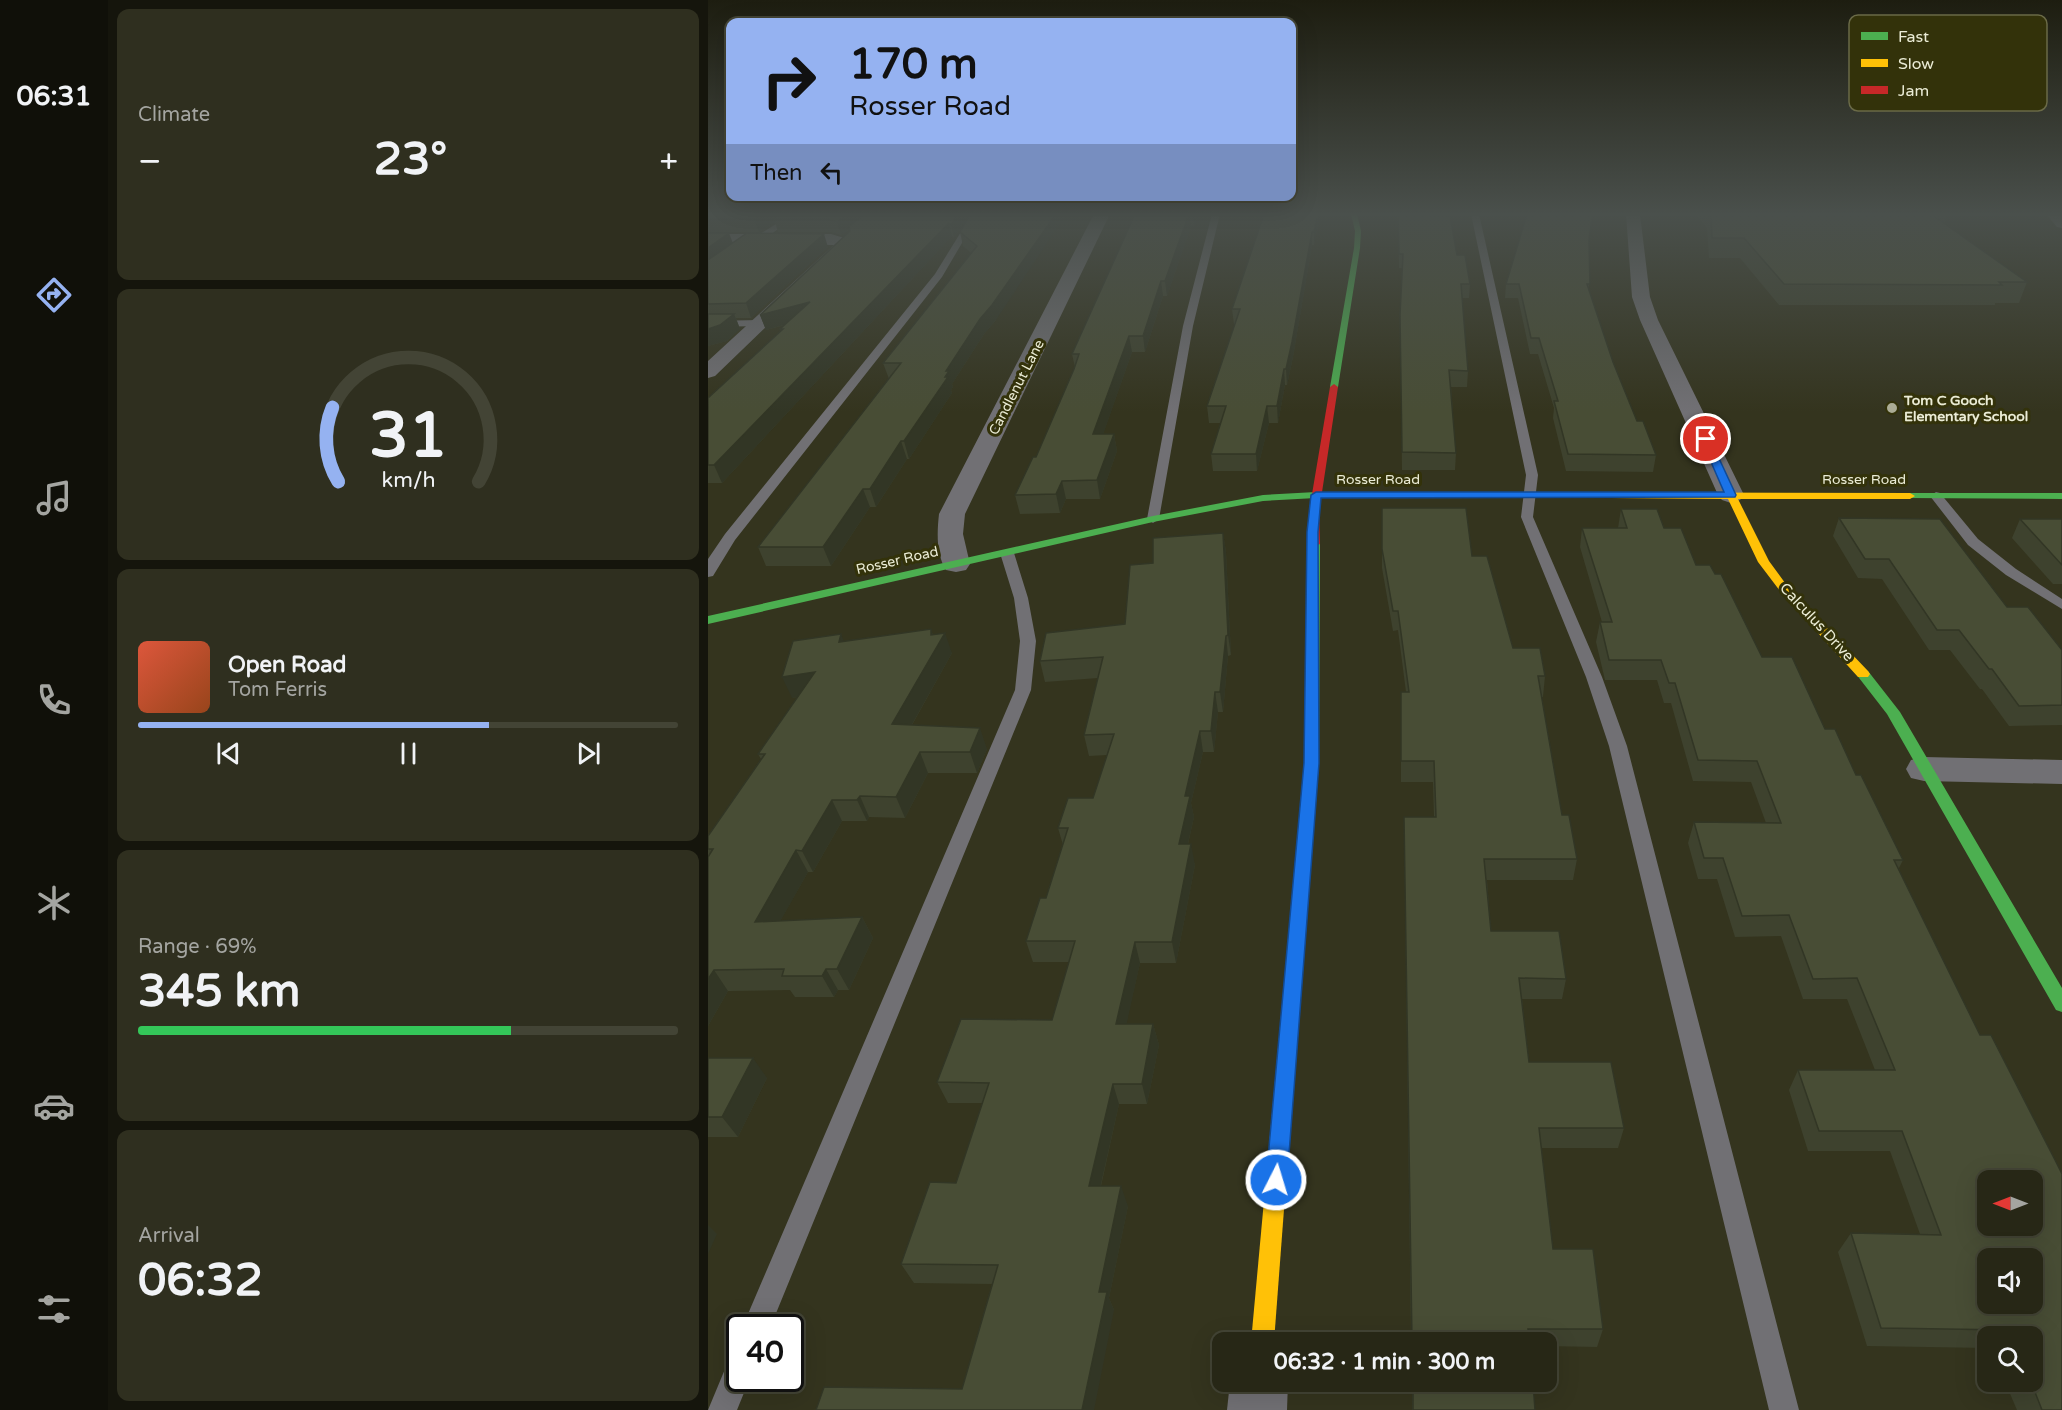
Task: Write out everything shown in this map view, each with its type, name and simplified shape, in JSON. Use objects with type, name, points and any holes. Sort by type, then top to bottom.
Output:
[{"type":"street","points":[[708,372],[808,280]]},
{"type":"street","name":"Candlenut Lane","points":[[956,564],[950,534],[952,514],[1070,280]]},
{"type":"street","points":[[1263,1332],[1312,763],[1313,532],[1316,495],[1327,442],[1352,280]]},
{"type":"street","name":"Calculus Drive","points":[[1639,280],[1641,297],[1649,320],[1764,562],[1792,597],[1856,665],[1893,711],[1924,769],[2062,1004]]},
{"type":"street","name":"Rosser Road","points":[[708,620],[1153,519],[1263,498],[1316,495],[2062,496]]},
{"type":"street","points":[[1924,769],[2062,772]]},
{"type":"street","points":[[1257,1410],[1258,1392]]},
{"type":"lane","points":[[708,573],[712,563],[730,537],[935,280]]},
{"type":"lane","points":[[1153,519],[1188,326],[1200,280]]},
{"type":"lane","points":[[1489,280],[1532,475],[1527,517],[1594,677],[1618,747],[1784,1410]]},
{"type":"lane","points":[[708,324],[761,323]]},
{"type":"lane","points":[[1936,496],[1973,542],[2012,572],[2062,605]]},
{"type":"lane","points":[[762,1314],[1023,690],[1028,641],[1021,598],[1007,553]]},
{"type":"lane","points":[[722,1410],[730,1392]]},
{"type":"building","points":[[708,280],[772,280],[746,303],[708,304]]},
{"type":"building","points":[[798,280],[894,280],[714,465],[708,465],[708,398],[810,302],[760,315]]},
{"type":"building","points":[[950,280],[1010,280],[980,319],[946,371],[949,371],[945,377],[948,377],[904,441],[901,441],[870,489],[863,489],[823,547],[758,547],[901,363],[883,363]]},
{"type":"building","points":[[1105,280],[1165,280],[1161,281],[1143,336],[1129,336],[1093,434],[1114,434],[1097,480],[1062,481],[1056,494],[1015,495],[1033,457],[1036,457],[1074,369],[1079,354],[1072,354]]},
{"type":"building","points":[[1242,280],[1303,280],[1277,406],[1267,406],[1256,454],[1211,454],[1226,406],[1207,406],[1240,309],[1232,309]]},
{"type":"building","points":[[1402,280],[1469,280],[1470,284],[1461,284],[1468,371],[1449,370],[1456,453],[1402,452]]},
{"type":"building","points":[[1507,280],[1590,280],[1590,284],[1587,284],[1613,362],[1637,421],[1643,421],[1656,455],[1568,454],[1554,401],[1558,401],[1539,338],[1531,338],[1519,284],[1506,284]]},
{"type":"building","points":[[1780,280],[2024,280],[2027,282],[1999,282],[2002,285],[1784,284]]},
{"type":"building","points":[[708,314],[734,314],[720,325],[708,329]]},
{"type":"building","points":[[1382,508],[1466,508],[1472,556],[1487,556],[1513,648],[1540,648],[1545,676],[1538,676],[1562,815],[1569,815],[1577,859],[1484,859],[1491,931],[1559,931],[1566,979],[1519,978],[1529,1062],[1611,1062],[1624,1128],[1539,1128],[1553,1249],[1593,1249],[1603,1329],[1528,1329],[1528,1332],[1412,1332],[1404,817],[1436,817],[1434,761],[1401,761],[1401,692],[1409,692],[1398,611],[1393,611],[1382,549]]},
{"type":"building","points":[[1621,509],[1657,509],[1664,528],[1681,528],[1696,565],[1710,565],[1715,574],[1721,574],[1762,657],[1792,657],[1825,729],[1835,729],[1856,775],[1861,775],[1903,860],[1894,860],[1980,1035],[1991,1035],[2062,1174],[2062,1410],[2042,1410],[2035,1392],[2043,1392],[2043,1326],[1977,1326],[1977,1330],[1881,1328],[1851,1233],[1941,1235],[1902,1131],[1819,1131],[1798,1070],[1895,1070],[1857,978],[1813,979],[1789,915],[1742,916],[1723,858],[1704,858],[1694,822],[1781,823],[1757,761],[1698,760],[1675,683],[1669,683],[1661,660],[1609,660],[1600,622],[1612,622],[1582,528],[1627,528]]},
{"type":"building","points":[[1839,518],[1940,519],[2007,607],[2028,607],[2062,650],[2062,705],[2019,706],[1959,630],[1937,630],[1889,559],[1865,559]]},
{"type":"building","points":[[2020,519],[2062,519],[2062,565]]},
{"type":"building","points":[[1223,533],[1228,635],[1226,636],[1220,692],[1215,692],[1211,731],[1200,731],[1185,796],[1190,796],[1179,844],[1191,844],[1172,942],[1135,942],[1116,1024],[1153,1024],[1142,1084],[1113,1084],[1089,1186],[1121,1186],[1099,1292],[1107,1292],[1082,1410],[816,1410],[824,1387],[962,1389],[998,1265],[901,1264],[930,1182],[956,1183],[989,1083],[937,1082],[961,1019],[1052,1020],[1075,941],[1026,941],[1040,898],[1046,898],[1068,828],[1058,828],[1068,798],[1093,798],[1114,734],[1084,735],[1103,657],[1040,661],[1046,633],[1125,624],[1130,565],[1153,563],[1153,538]]},
{"type":"building","points":[[931,629],[931,635],[945,633],[892,724],[980,728],[970,752],[920,752],[896,797],[860,796],[857,800],[832,800],[802,851],[796,850],[755,922],[862,917],[837,969],[826,969],[822,976],[782,976],[784,969],[714,970],[708,979],[708,857],[713,849],[708,849],[708,836],[765,754],[758,754],[815,672],[782,677],[793,641],[841,634],[839,642]]},
{"type":"building","points":[[708,1058],[753,1058],[722,1117],[708,1117]]},
{"type":"building","points":[[1413,1392],[1534,1392],[1535,1410],[1413,1410]]},
{"type":"traffic: fast","points":[[1334,387],[1352,280]]},
{"type":"traffic: fast","points":[[708,620],[1153,519],[1263,498],[1316,495],[1491,495]]},
{"type":"traffic: fast","points":[[1910,496],[2062,496]]},
{"type":"traffic: fast","points":[[1288,1037],[1312,763],[1314,544]]},
{"type":"traffic: fast","points":[[1863,674],[1893,712],[2062,1004]]},
{"type":"traffic: slow","points":[[1491,495],[1910,496]]},
{"type":"traffic: slow","points":[[1731,495],[1764,562],[1784,589],[1863,674]]},
{"type":"traffic: slow","points":[[1263,1332],[1288,1037]]},
{"type":"traffic: jam","points":[[1314,544],[1314,512],[1334,387]]},
{"type":"place","name":"Tom C Gooch Elementary School","points":[[1892,408]]},
{"type":"route","points":[[1276,1180],[1312,763],[1313,532],[1316,495],[1731,495],[1706,439]]}]
